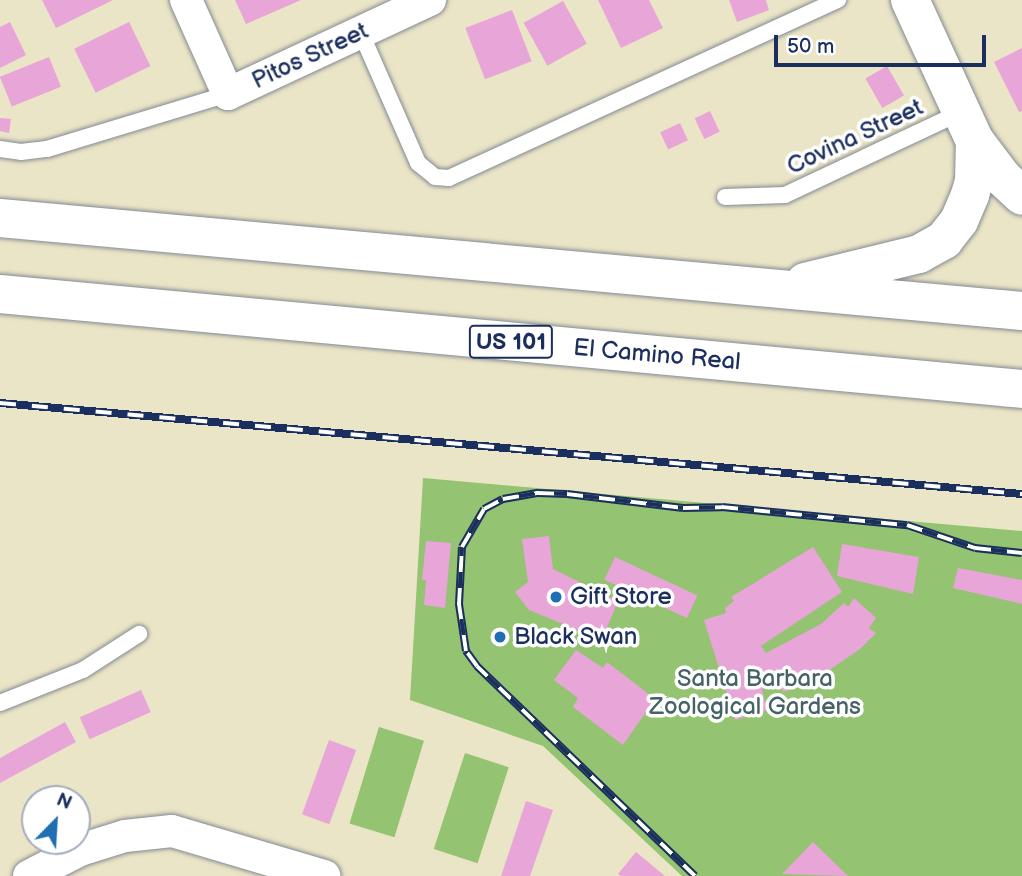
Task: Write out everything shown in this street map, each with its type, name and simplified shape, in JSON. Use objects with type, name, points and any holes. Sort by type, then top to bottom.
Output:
[{"type":"main road","points":[[910,0],[968,127],[1003,178],[1022,196]]},
{"type":"main road","points":[[774,289],[919,254],[944,240],[959,221],[974,181],[968,127]]},
{"type":"main road","points":[[0,218],[1022,311]]},
{"type":"main road","name":"El Camino Real","points":[[0,294],[1022,389]]},
{"type":"street","points":[[186,0],[229,94]]},
{"type":"street","name":"Pitos Street","points":[[229,94],[430,0]]},
{"type":"street","points":[[29,876],[80,850],[125,836],[172,831],[324,876]]},
{"type":"lane","points":[[361,33],[418,163],[435,177],[449,178],[838,0]]},
{"type":"lane","points":[[0,149],[21,152],[47,149],[229,94]]},
{"type":"lane","name":"Covina Street","points":[[725,197],[785,195],[968,127]]},
{"type":"lane","points":[[0,703],[83,670],[139,634]]},
{"type":"green space","name":"Santa Barbara Zoological Gardens","points":[[423,478],[1022,531],[1022,876],[682,876],[543,746],[410,700]]},
{"type":"green space","points":[[379,727],[424,741],[394,837],[349,824]]},
{"type":"green space","points":[[465,753],[509,767],[478,863],[434,849]]},
{"type":"building","points":[[42,0],[113,0],[56,28]]},
{"type":"building","points":[[235,0],[301,0],[246,24]]},
{"type":"building","points":[[598,0],[649,0],[663,28],[621,48]]},
{"type":"building","points":[[729,0],[766,0],[769,10],[737,22]]},
{"type":"building","points":[[563,1],[587,44],[547,66],[524,23]]},
{"type":"building","points":[[512,10],[532,61],[485,79],[465,28]]},
{"type":"building","points":[[10,22],[26,55],[0,68],[0,27]]},
{"type":"building","points":[[129,22],[150,66],[96,93],[74,49]]},
{"type":"building","points":[[1022,48],[1022,111],[1019,112],[994,62]]},
{"type":"building","points":[[49,57],[61,87],[12,107],[0,77]]},
{"type":"building","points":[[887,66],[904,95],[882,108],[865,78]]},
{"type":"building","points":[[710,111],[720,132],[704,139],[695,118]]},
{"type":"building","points":[[0,118],[11,119],[9,133],[0,131]]},
{"type":"building","points":[[680,123],[688,140],[668,150],[660,132]]},
{"type":"building","points":[[549,536],[553,569],[618,601],[602,640],[529,610],[515,592],[528,582],[522,539]]},
{"type":"building","points":[[426,541],[451,543],[445,608],[424,605],[426,580],[422,580]]},
{"type":"building","points":[[842,544],[919,557],[913,594],[837,576]]},
{"type":"building","points":[[813,547],[842,592],[761,646],[766,653],[821,624],[844,603],[848,607],[854,598],[876,618],[869,628],[876,633],[860,649],[812,682],[783,692],[780,683],[762,689],[767,710],[735,720],[704,620],[726,613],[725,608],[734,601],[731,597]]},
{"type":"building","points":[[615,557],[697,595],[687,618],[604,580]]},
{"type":"building","points":[[958,568],[1022,580],[1022,604],[953,588]]},
{"type":"building","points":[[576,650],[603,668],[607,662],[655,699],[623,745],[573,707],[578,698],[554,680]]},
{"type":"building","points":[[141,690],[151,712],[90,739],[80,717]]},
{"type":"building","points":[[65,722],[76,742],[0,783],[0,758]]},
{"type":"building","points":[[329,740],[356,750],[329,824],[302,814]]},
{"type":"building","points":[[526,801],[553,810],[530,876],[501,876]]},
{"type":"building","points":[[813,842],[848,876],[782,874]]},
{"type":"building","points":[[636,852],[665,876],[618,874]]},
{"type":"railway","points":[[0,403],[1022,494]]},
{"type":"railway","points":[[695,876],[477,666],[466,651],[459,604],[462,547],[484,509],[503,499],[538,493],[567,494],[683,508],[722,507],[907,525],[975,548],[1022,553]]},
{"type":"place","name":"Gift Store","points":[[556,597]]},
{"type":"place","name":"Black Swan","points":[[500,637]]}]
